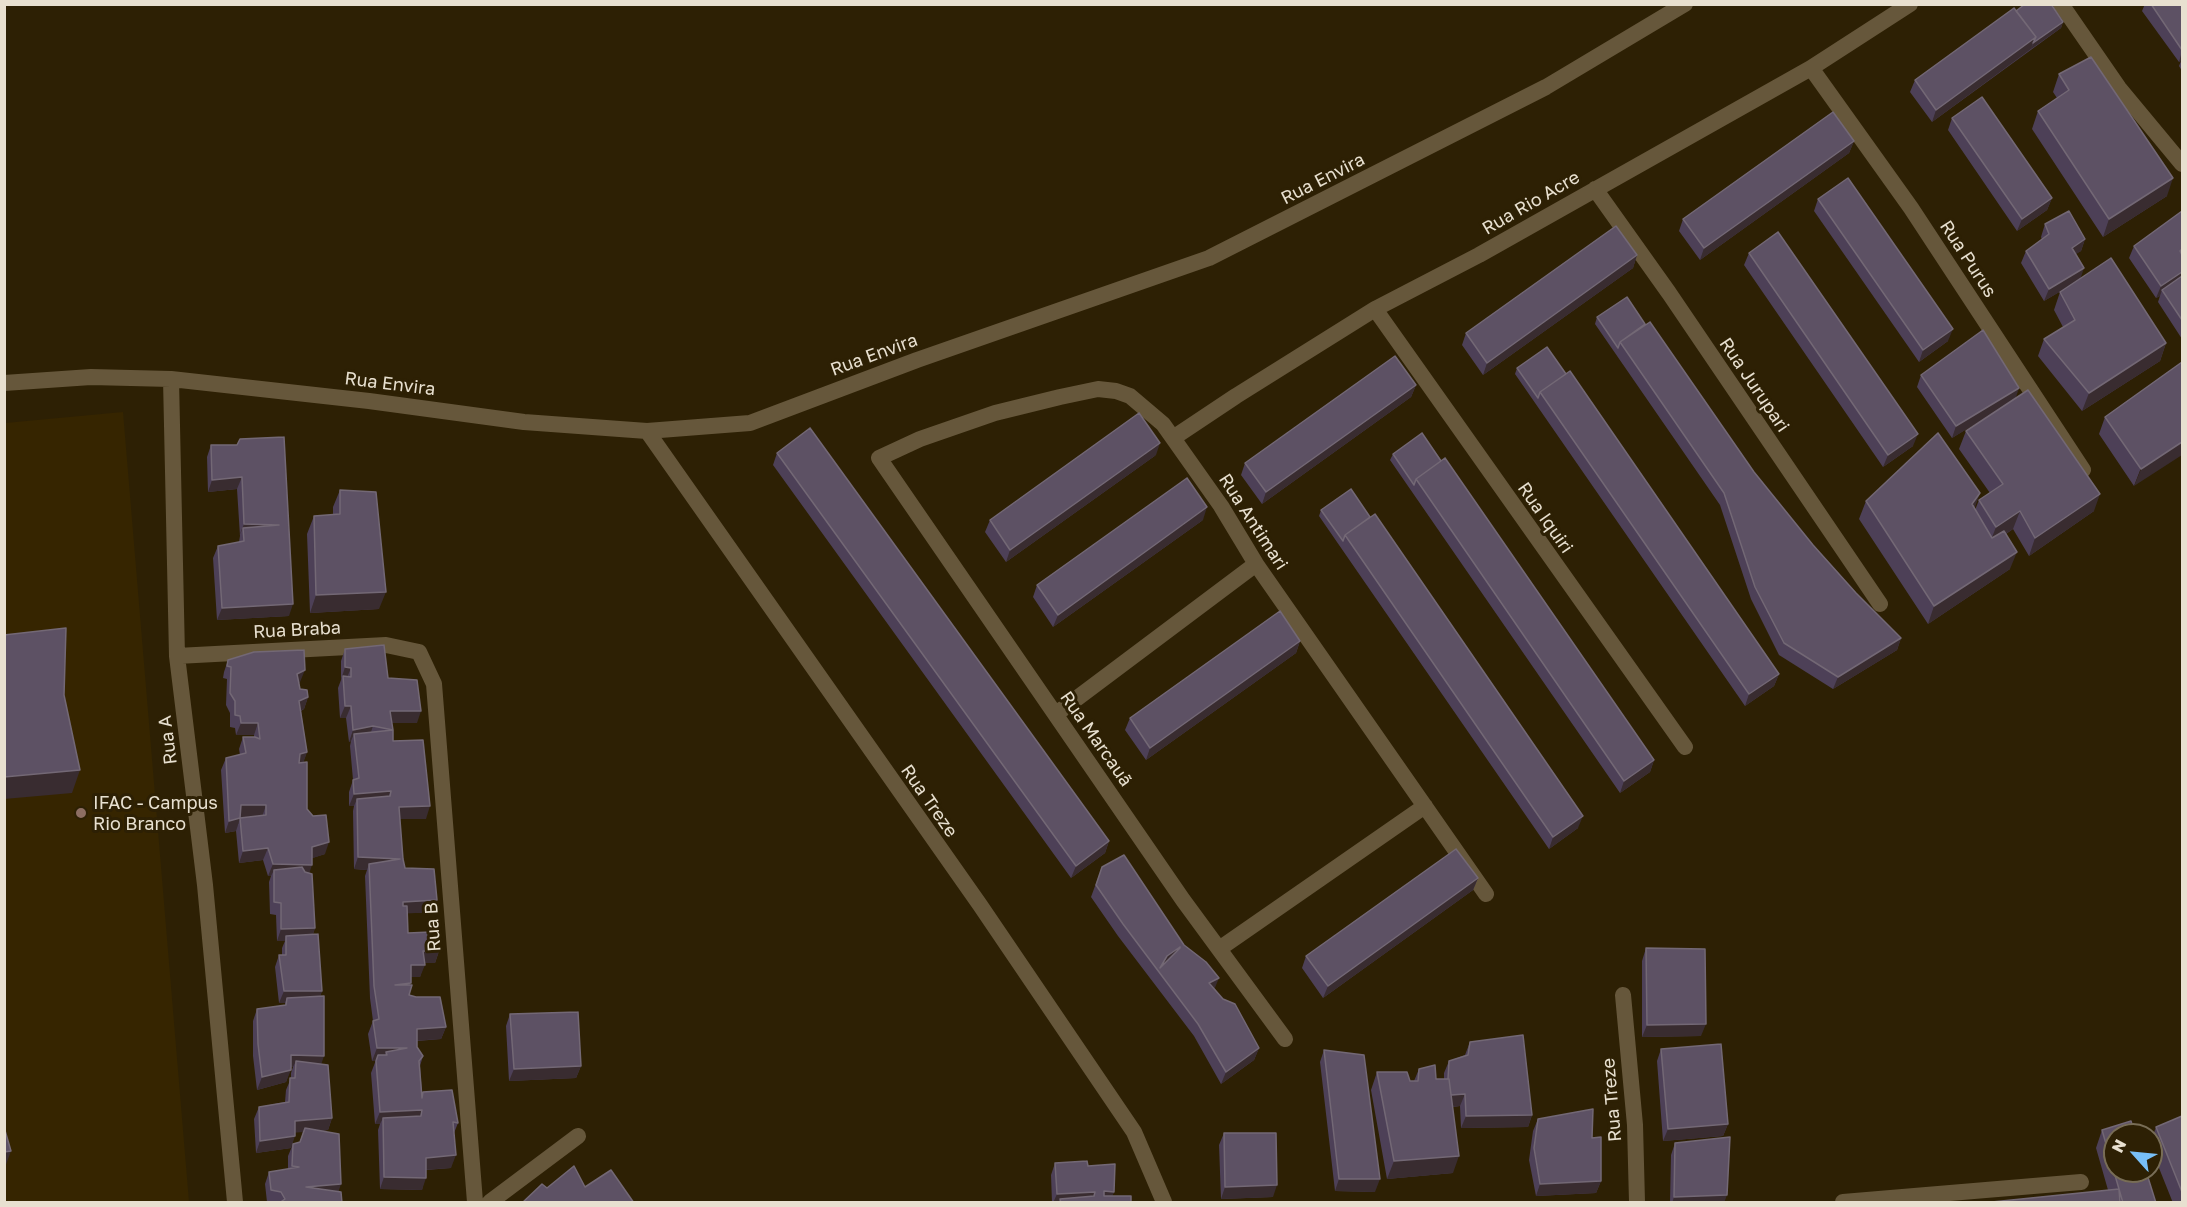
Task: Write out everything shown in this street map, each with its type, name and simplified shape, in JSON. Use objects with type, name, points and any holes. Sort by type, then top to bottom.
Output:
[{"type":"street","name":"Rua Envira","points":[[4,384],[91,377],[171,379],[369,401],[524,422],[646,431],[750,423],[928,356],[1209,258],[1546,87],[1685,4]]},
{"type":"street","name":"Rua Rio Acre","points":[[1173,438],[1375,309],[1479,255],[1811,69],[1910,4]]},
{"type":"street","points":[[2061,4],[2119,88],[2182,164]]},
{"type":"street","name":"Rua Purus","points":[[1811,69],[1911,208],[2086,475]]},
{"type":"street","name":"Rua Jurupari","points":[[1595,189],[1669,293],[1880,604]]},
{"type":"street","name":"Rua Iquiri","points":[[1375,309],[1685,747]]},
{"type":"street","name":"Rua A","points":[[171,379],[177,656],[205,885],[235,1203]]},
{"type":"street","name":"Rua Antimari","points":[[879,458],[920,439],[994,413],[1098,389],[1131,396],[1153,414],[1173,438],[1221,506],[1256,564],[1486,894]]},
{"type":"street","name":"Rua Treze","points":[[646,431],[980,905],[1134,1132],[1164,1203]]},
{"type":"street","name":"Rua Marcauã","points":[[879,458],[1219,949],[1285,1039]]},
{"type":"street","points":[[1056,714],[1256,564]]},
{"type":"street","name":"Rua Braba","points":[[177,656],[386,645],[419,652]]},
{"type":"street","name":"Rua B","points":[[419,652],[434,684],[474,1203]]},
{"type":"street","points":[[1219,949],[1425,807]]},
{"type":"street","name":"Rua Treze","points":[[1623,995],[1635,1125],[1637,1203]]},
{"type":"street","points":[[490,1203],[579,1136]]},
{"type":"street","points":[[1843,1203],[2081,1182]]},
{"type":"shaded area","name":"IFAC - Campus Rio Branco","points":[[123,412],[189,1202],[5,1202],[5,423]]},
{"type":"building","points":[[2025,4],[2051,4],[2063,22],[2033,43],[2036,37],[2016,11]]},
{"type":"building","points":[[2151,4],[2182,4],[2182,50]]},
{"type":"building","points":[[2014,8],[2036,37],[1936,110],[1915,80]]},
{"type":"building","points":[[2091,57],[2173,178],[2109,219],[2038,111],[2069,90],[2059,74]]},
{"type":"building","points":[[1982,97],[2052,198],[2022,219],[1952,118]]},
{"type":"building","points":[[1833,112],[1854,141],[1704,248],[1683,219]]},
{"type":"building","points":[[1848,178],[1953,329],[1923,350],[1818,199]]},
{"type":"building","points":[[2069,211],[2085,239],[2072,248],[2084,268],[2049,289],[2026,251],[2049,234],[2045,224]]},
{"type":"building","points":[[2182,211],[2182,249],[2180,251],[2182,272],[2161,286],[2134,246]]},
{"type":"building","points":[[1616,226],[1637,255],[1487,363],[1466,333]]},
{"type":"building","points":[[1778,232],[1918,434],[1888,455],[1749,253]]},
{"type":"building","points":[[2111,258],[2166,343],[2089,393],[2044,339],[2075,320],[2060,292]]},
{"type":"building","points":[[2182,276],[2182,320],[2162,290]]},
{"type":"building","points":[[1627,297],[1645,324],[1620,342],[1618,348],[1597,317]]},
{"type":"building","points":[[1650,322],[1754,472],[1813,545],[1901,638],[1838,677],[1784,643],[1755,587],[1724,493],[1620,342]]},
{"type":"building","points":[[1983,330],[2019,388],[1956,426],[1921,375]]},
{"type":"building","points":[[1547,347],[1566,374],[1540,392],[1538,398],[1517,368]]},
{"type":"building","points":[[1395,356],[1416,385],[1266,492],[1245,463]]},
{"type":"building","points":[[2182,362],[2182,442],[2141,469],[2105,417]]},
{"type":"building","points":[[1570,371],[1779,674],[1749,694],[1540,392]]},
{"type":"building","points":[[2028,390],[2100,494],[2035,538],[2020,511],[1996,527],[1979,500],[2003,484],[1966,431]]},
{"type":"building","points":[[1139,413],[1160,443],[1010,550],[990,520]]},
{"type":"building","points":[[810,428],[1109,841],[1076,866],[777,453]]},
{"type":"building","points":[[1422,433],[1441,461],[1416,479],[1414,485],[1393,454]]},
{"type":"building","points":[[1938,433],[1980,493],[1972,504],[1992,538],[2004,531],[2017,552],[1934,606],[1866,501]]},
{"type":"building","points":[[284,437],[293,604],[222,608],[218,546],[244,541],[243,528],[279,525],[244,524],[242,477],[212,480],[211,445],[237,445],[240,439]]},
{"type":"building","points":[[1445,458],[1654,760],[1624,781],[1416,479]]},
{"type":"building","points":[[1187,478],[1207,507],[1058,615],[1037,585]]},
{"type":"building","points":[[1351,489],[1370,517],[1345,535],[1343,541],[1321,510]]},
{"type":"building","points":[[340,490],[376,492],[386,592],[316,595],[314,516],[340,514]]},
{"type":"building","points":[[1375,514],[1583,816],[1553,837],[1345,535]]},
{"type":"building","points":[[1280,611],[1300,641],[1150,748],[1130,718]]},
{"type":"building","points":[[66,628],[64,695],[80,770],[4,777],[4,635]]},
{"type":"building","points":[[384,645],[388,678],[417,680],[421,711],[390,711],[393,730],[373,726],[353,730],[351,706],[345,706],[343,676],[351,677],[351,668],[345,667],[345,649]]},
{"type":"building","points":[[304,650],[305,670],[297,674],[300,689],[307,690],[308,697],[299,701],[307,752],[300,754],[299,763],[307,762],[307,809],[313,816],[326,815],[329,842],[312,847],[312,865],[273,864],[268,848],[243,851],[240,818],[229,821],[226,758],[246,753],[243,737],[260,739],[258,723],[241,723],[240,716],[235,715],[235,701],[230,693],[231,667],[227,666],[228,660],[254,652]],"holes":[[[241,805],[266,805],[266,815],[240,818]]]},
{"type":"building","points":[[393,730],[393,741],[423,740],[430,806],[399,807],[403,859],[405,868],[434,869],[437,900],[403,902],[403,906],[407,906],[408,933],[431,932],[439,951],[423,951],[425,965],[411,965],[411,983],[395,985],[412,985],[409,995],[416,997],[440,997],[446,1027],[417,1029],[417,1047],[423,1056],[419,1061],[422,1098],[423,1092],[452,1090],[458,1123],[453,1122],[456,1155],[426,1158],[426,1178],[384,1177],[383,1118],[421,1116],[422,1110],[380,1112],[376,1061],[378,1055],[387,1055],[386,1052],[407,1048],[377,1048],[373,1021],[379,1019],[374,986],[369,864],[400,859],[358,857],[357,799],[390,796],[391,791],[354,794],[353,780],[359,778],[354,734]]},
{"type":"building","points":[[1456,849],[1478,878],[1328,986],[1306,956]]},
{"type":"building","points":[[1124,855],[1184,945],[1206,962],[1219,978],[1209,983],[1223,999],[1235,1004],[1259,1048],[1226,1072],[1198,1024],[1096,885],[1102,867]],"holes":[[[1180,948],[1160,968],[1167,956]]]},
{"type":"building","points":[[302,867],[305,872],[312,874],[315,928],[281,929],[281,903],[274,902],[274,870]]},
{"type":"building","points":[[318,934],[322,991],[284,991],[279,955],[286,955],[286,936]]},
{"type":"building","points":[[1646,948],[1705,949],[1706,1024],[1647,1025]]},
{"type":"building","points":[[324,996],[324,1056],[291,1055],[291,1070],[262,1077],[257,1009],[286,1005],[287,998]]},
{"type":"building","points":[[578,1012],[581,1066],[514,1069],[510,1014]]},
{"type":"building","points":[[1523,1035],[1532,1115],[1466,1116],[1465,1094],[1451,1095],[1448,1079],[1449,1061],[1468,1055],[1470,1042]]},
{"type":"building","points":[[1721,1044],[1728,1124],[1668,1129],[1661,1049]]},
{"type":"building","points":[[1324,1050],[1364,1055],[1380,1179],[1339,1179]]},
{"type":"building","points":[[296,1061],[328,1065],[332,1118],[295,1121],[295,1136],[260,1141],[259,1107],[289,1102],[290,1078],[295,1078]]},
{"type":"building","points":[[1435,1065],[1436,1079],[1449,1079],[1459,1156],[1394,1161],[1377,1072],[1407,1072],[1410,1081],[1418,1081],[1419,1069]]},
{"type":"building","points":[[1593,1109],[1592,1138],[1601,1137],[1601,1181],[1540,1184],[1534,1148],[1538,1119]]},
{"type":"building","points":[[2182,1116],[2182,1192],[2163,1144],[2163,1124]]},
{"type":"building","points":[[4,1127],[11,1151],[4,1152]]},
{"type":"building","points":[[305,1128],[339,1134],[341,1184],[306,1187],[341,1192],[342,1203],[279,1203],[285,1199],[281,1192],[271,1190],[269,1172],[299,1167],[292,1166],[293,1144],[300,1142]]},
{"type":"building","points":[[1224,1133],[1276,1133],[1277,1185],[1225,1187]]},
{"type":"building","points":[[1730,1137],[1727,1195],[1674,1197],[1675,1143]]},
{"type":"building","points":[[1087,1161],[1088,1166],[1115,1164],[1114,1192],[1104,1191],[1104,1196],[1131,1196],[1131,1203],[1061,1203],[1060,1199],[1094,1196],[1095,1192],[1057,1194],[1055,1163]]},
{"type":"building","points":[[574,1166],[585,1187],[611,1170],[634,1203],[522,1203],[542,1184],[547,1188]]},
{"type":"building","points":[[2117,1183],[2150,1183],[2156,1203],[2123,1203]]},
{"type":"building","points":[[2119,1189],[2120,1203],[1982,1203]]},
{"type":"place","name":"IFAC - Campus Rio Branco","points":[[81,813]]}]
